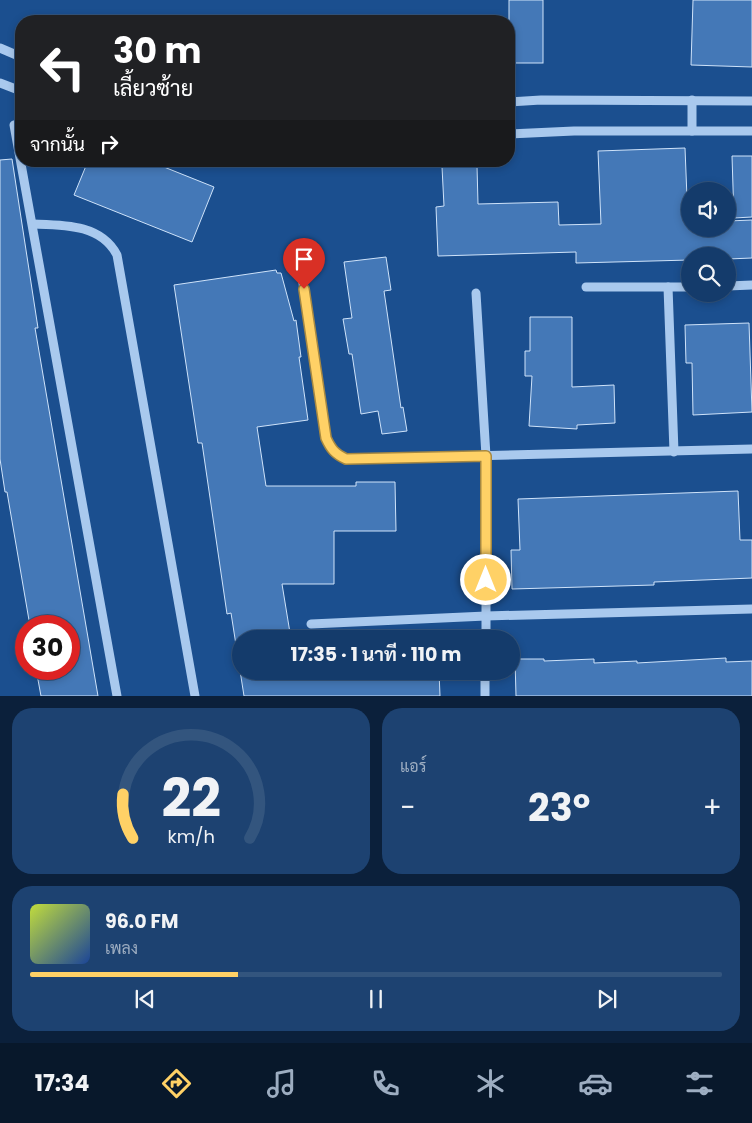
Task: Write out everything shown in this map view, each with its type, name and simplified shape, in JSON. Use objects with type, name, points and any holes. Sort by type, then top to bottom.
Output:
[{"type":"street","points":[[0,48],[15,54]]},
{"type":"street","points":[[0,83],[15,89]]},
{"type":"street","points":[[515,102],[541,100],[752,101]]},
{"type":"street","points":[[692,100],[692,131]]},
{"type":"street","points":[[14,125],[15,130]]},
{"type":"street","points":[[515,134],[574,131],[752,131]]},
{"type":"street","points":[[22,167],[117,696]]},
{"type":"street","points":[[33,224],[66,225],[98,234],[112,245],[117,255],[195,696]]},
{"type":"street","points":[[302,270],[326,438],[331,449],[337,455],[346,459],[752,449]]},
{"type":"street","points":[[736,286],[752,285]]},
{"type":"street","points":[[586,287],[681,287]]},
{"type":"street","points":[[668,287],[674,452]]},
{"type":"street","points":[[476,294],[486,456],[486,630]]},
{"type":"street","points":[[311,624],[486,616],[752,609]]},
{"type":"street","points":[[485,680],[485,696]]},
{"type":"building","points":[[509,0],[543,0],[543,63],[515,63],[515,15],[509,15]]},
{"type":"building","points":[[693,0],[752,0],[752,67],[691,65]]},
{"type":"building","points":[[685,148],[686,182],[681,182],[681,237],[736,237],[736,221],[752,220],[752,258],[736,259],[736,247],[681,247],[681,260],[576,263],[576,252],[438,256],[436,207],[444,206],[442,167],[477,167],[478,204],[558,202],[559,225],[601,224],[598,151]]},
{"type":"building","points":[[732,156],[752,156],[752,217],[736,218],[736,182],[733,182]]},
{"type":"building","points":[[12,159],[38,328],[35,328],[98,696],[41,696],[38,680],[80,680],[80,615],[28,615],[7,492],[5,492],[0,459],[0,160]]},
{"type":"building","points":[[86,167],[164,167],[214,187],[192,242],[74,195]]},
{"type":"building","points":[[386,257],[391,290],[384,291],[401,408],[403,407],[407,431],[382,434],[378,411],[361,414],[352,354],[349,354],[343,319],[352,318],[344,262]]},
{"type":"building","points":[[276,270],[277,273],[281,273],[294,321],[296,320],[308,420],[257,427],[266,486],[356,486],[356,482],[395,482],[396,531],[334,531],[334,584],[282,584],[290,630],[234,630],[231,613],[227,614],[202,443],[198,443],[174,285]]},
{"type":"building","points":[[530,317],[572,317],[572,387],[614,385],[615,423],[577,425],[577,429],[529,426],[532,376],[525,376],[525,351],[530,351]]},
{"type":"building","points":[[749,323],[752,412],[693,415],[692,363],[686,363],[685,325]]},
{"type":"building","points":[[738,491],[740,540],[752,540],[752,578],[654,582],[654,585],[512,589],[511,550],[520,550],[518,499]]},
{"type":"building","points":[[726,658],[726,662],[752,661],[752,696],[516,696],[516,680],[520,680],[520,659],[544,659],[544,661],[594,659],[594,663],[637,661],[637,663]]},
{"type":"building","points":[[241,680],[439,680],[440,696],[244,696]]},
{"type":"route","points":[[304,289],[326,438],[331,449],[337,455],[346,459],[486,456],[486,580]]}]
